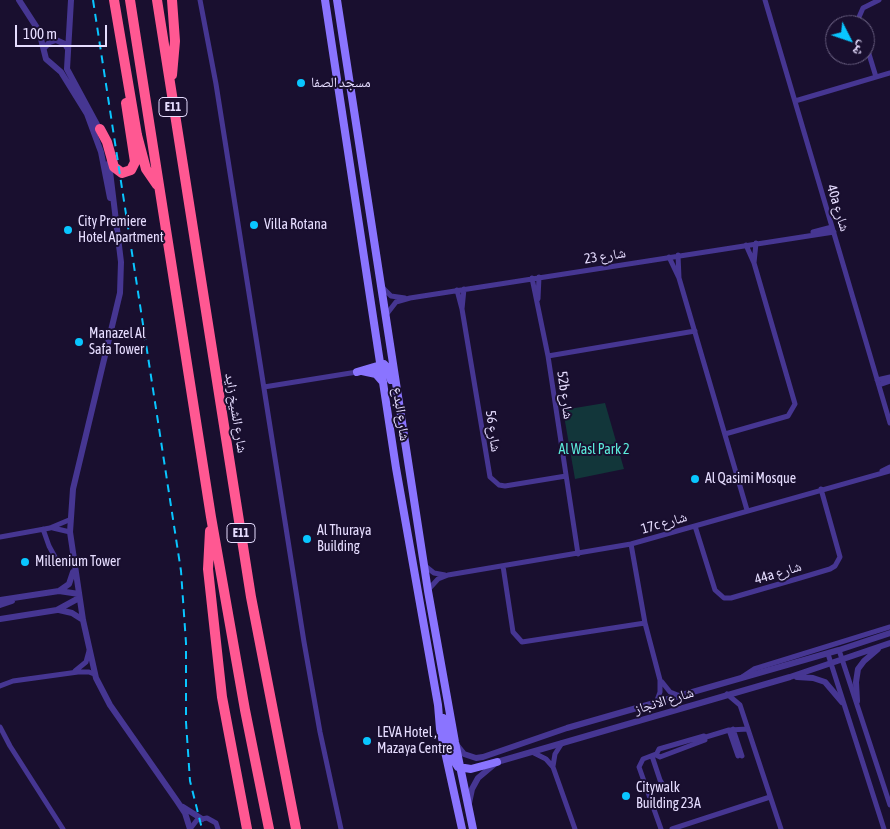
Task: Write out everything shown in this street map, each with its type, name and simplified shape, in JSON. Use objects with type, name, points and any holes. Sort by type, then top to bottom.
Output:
[{"type":"highway","points":[[114,0],[125,72],[144,164],[158,186]]},
{"type":"highway","name":"E11","points":[[130,0],[211,518],[269,829]]},
{"type":"highway","name":"شارع الشيخ زايد","points":[[157,0],[252,597],[296,829]]},
{"type":"highway","points":[[170,86],[174,52],[172,0]]},
{"type":"highway","points":[[100,129],[107,142],[116,170],[122,173],[131,170],[135,162],[127,117],[125,72]]},
{"type":"highway","points":[[211,518],[208,569],[222,697],[246,829]]},
{"type":"main road","name":"شارع البدع","points":[[325,0],[396,468],[438,705],[440,729],[462,829]]},
{"type":"main road","name":"شارع البدع","points":[[337,0],[402,420],[405,454],[455,742],[473,829]]},
{"type":"main road","points":[[331,34],[335,41],[340,66],[348,70]]},
{"type":"main road","points":[[357,372],[381,364],[388,368],[395,407],[402,420]]},
{"type":"main road","points":[[357,372],[372,372],[384,384]]},
{"type":"main road","points":[[438,705],[451,756],[460,768],[471,769],[497,762]]},
{"type":"street","points":[[20,0],[36,26],[46,59],[61,72],[78,97],[95,132],[104,161],[118,234]]},
{"type":"street","points":[[71,0],[67,59],[68,72],[100,129],[109,160],[122,267],[118,304],[75,479],[69,520],[74,566],[94,674],[110,705],[177,800],[185,813],[190,829]]},
{"type":"street","points":[[200,0],[209,42],[306,652],[320,732],[341,829]]},
{"type":"street","name":"40a شارع","points":[[765,0],[890,423]]},
{"type":"street","points":[[860,15],[863,8],[879,0]]},
{"type":"street","points":[[44,48],[56,40],[70,25]]},
{"type":"street","points":[[36,26],[65,44],[68,50]]},
{"type":"street","points":[[52,64],[60,64],[67,59]]},
{"type":"street","points":[[872,65],[876,77]]},
{"type":"street","points":[[795,103],[890,73]]},
{"type":"street","name":"شارع 23","points":[[386,315],[393,304],[410,298],[803,236],[833,229]]},
{"type":"street","points":[[754,263],[756,243]]},
{"type":"street","points":[[725,434],[788,416],[795,404],[754,263],[746,245]]},
{"type":"street","points":[[678,256],[679,278]]},
{"type":"street","points":[[669,257],[679,278],[747,510]]},
{"type":"street","name":"52b شارع","points":[[538,299],[539,277]]},
{"type":"street","name":"52b شارع","points":[[532,278],[538,299],[548,356],[578,554]]},
{"type":"street","name":"شارع 23","points":[[381,286],[392,296],[410,298]]},
{"type":"street","name":"شارع 56","points":[[462,309],[464,289]]},
{"type":"street","name":"شارع 56","points":[[457,290],[462,309],[490,478],[499,485],[505,486],[566,476]]},
{"type":"street","points":[[548,356],[695,331]]},
{"type":"street","points":[[264,387],[357,372]]},
{"type":"street","points":[[878,383],[890,377]]},
{"type":"street","points":[[878,383],[890,381]]},
{"type":"street","name":"17c شارع","points":[[428,591],[438,579],[448,575],[631,544],[889,469]]},
{"type":"street","name":"44a شارع","points":[[695,526],[713,584],[720,596],[731,598],[766,588],[830,569],[838,562],[840,552],[821,489]]},
{"type":"street","points":[[50,528],[69,520]]},
{"type":"street","points":[[0,536],[43,528],[70,532]]},
{"type":"street","points":[[43,528],[55,557]]},
{"type":"street","points":[[631,544],[646,623],[660,680],[660,692],[656,703]]},
{"type":"street","points":[[424,565],[434,573],[448,575]]},
{"type":"street","points":[[59,591],[71,581],[74,566]]},
{"type":"street","points":[[504,566],[513,632],[522,642],[646,623]]},
{"type":"street","points":[[0,600],[59,591],[79,596]]},
{"type":"street","points":[[0,605],[25,596]]},
{"type":"street","points":[[57,610],[79,596]]},
{"type":"street","points":[[0,619],[57,610],[72,613],[83,620]]},
{"type":"street","name":"شارع الانجاز","points":[[739,679],[754,669],[890,627]]},
{"type":"street","name":"شارع الانجاز","points":[[455,742],[464,754],[476,758],[483,757],[567,728],[828,654],[890,633]]},
{"type":"street","name":"شارع الانجاز","points":[[468,807],[475,782],[497,762],[790,677],[890,644]]},
{"type":"street","points":[[857,701],[856,682],[858,669],[881,646]]},
{"type":"street","points":[[72,673],[86,662],[89,650]]},
{"type":"street","points":[[839,650],[890,804]]},
{"type":"street","points":[[828,654],[884,829]]},
{"type":"street","points":[[0,682],[86,671],[94,674]]},
{"type":"street","points":[[790,677],[819,679],[830,686],[842,702]]},
{"type":"street","points":[[660,680],[670,692],[680,696]]},
{"type":"street","points":[[0,686],[13,681]]},
{"type":"street","points":[[727,694],[738,702],[781,829]]},
{"type":"street","points":[[0,727],[63,829]]},
{"type":"street","points":[[661,829],[639,767],[643,759],[654,755],[659,750],[704,736],[731,730],[748,729]]},
{"type":"street","points":[[731,730],[740,756]]},
{"type":"street","points":[[553,766],[555,754],[562,743]]},
{"type":"street","points":[[532,752],[546,759],[553,766],[574,829]]},
{"type":"street","points":[[654,755],[660,780],[665,788]]},
{"type":"street","points":[[672,829],[770,797]]},
{"type":"street","points":[[177,800],[186,809],[202,818],[212,820],[218,829]]},
{"type":"street","points":[[190,829],[194,822],[202,818]]},
{"type":"green space","name":"Al Wasl Park 2","points":[[605,403],[624,469],[575,479],[563,410]]},
{"type":"railway","points":[[93,0],[181,571],[186,643],[186,722],[190,781],[202,829]]},
{"type":"place","name":"مسجد الصفا","points":[[301,83]]},
{"type":"place","name":"Villa Rotana","points":[[254,225]]},
{"type":"place","name":"City Premiere Hotel Apartment","points":[[68,230]]},
{"type":"place","name":"Manazel Al Safa Tower","points":[[79,342]]},
{"type":"place","name":"Al Qasimi Mosque","points":[[695,479]]},
{"type":"place","name":"Al Thuraya Building","points":[[307,539]]},
{"type":"place","name":"Millenium Tower","points":[[25,562]]},
{"type":"place","name":"LEVA Hotel , Mazaya Centre","points":[[367,741]]},
{"type":"place","name":"Citywalk Building 23A","points":[[626,796]]}]
